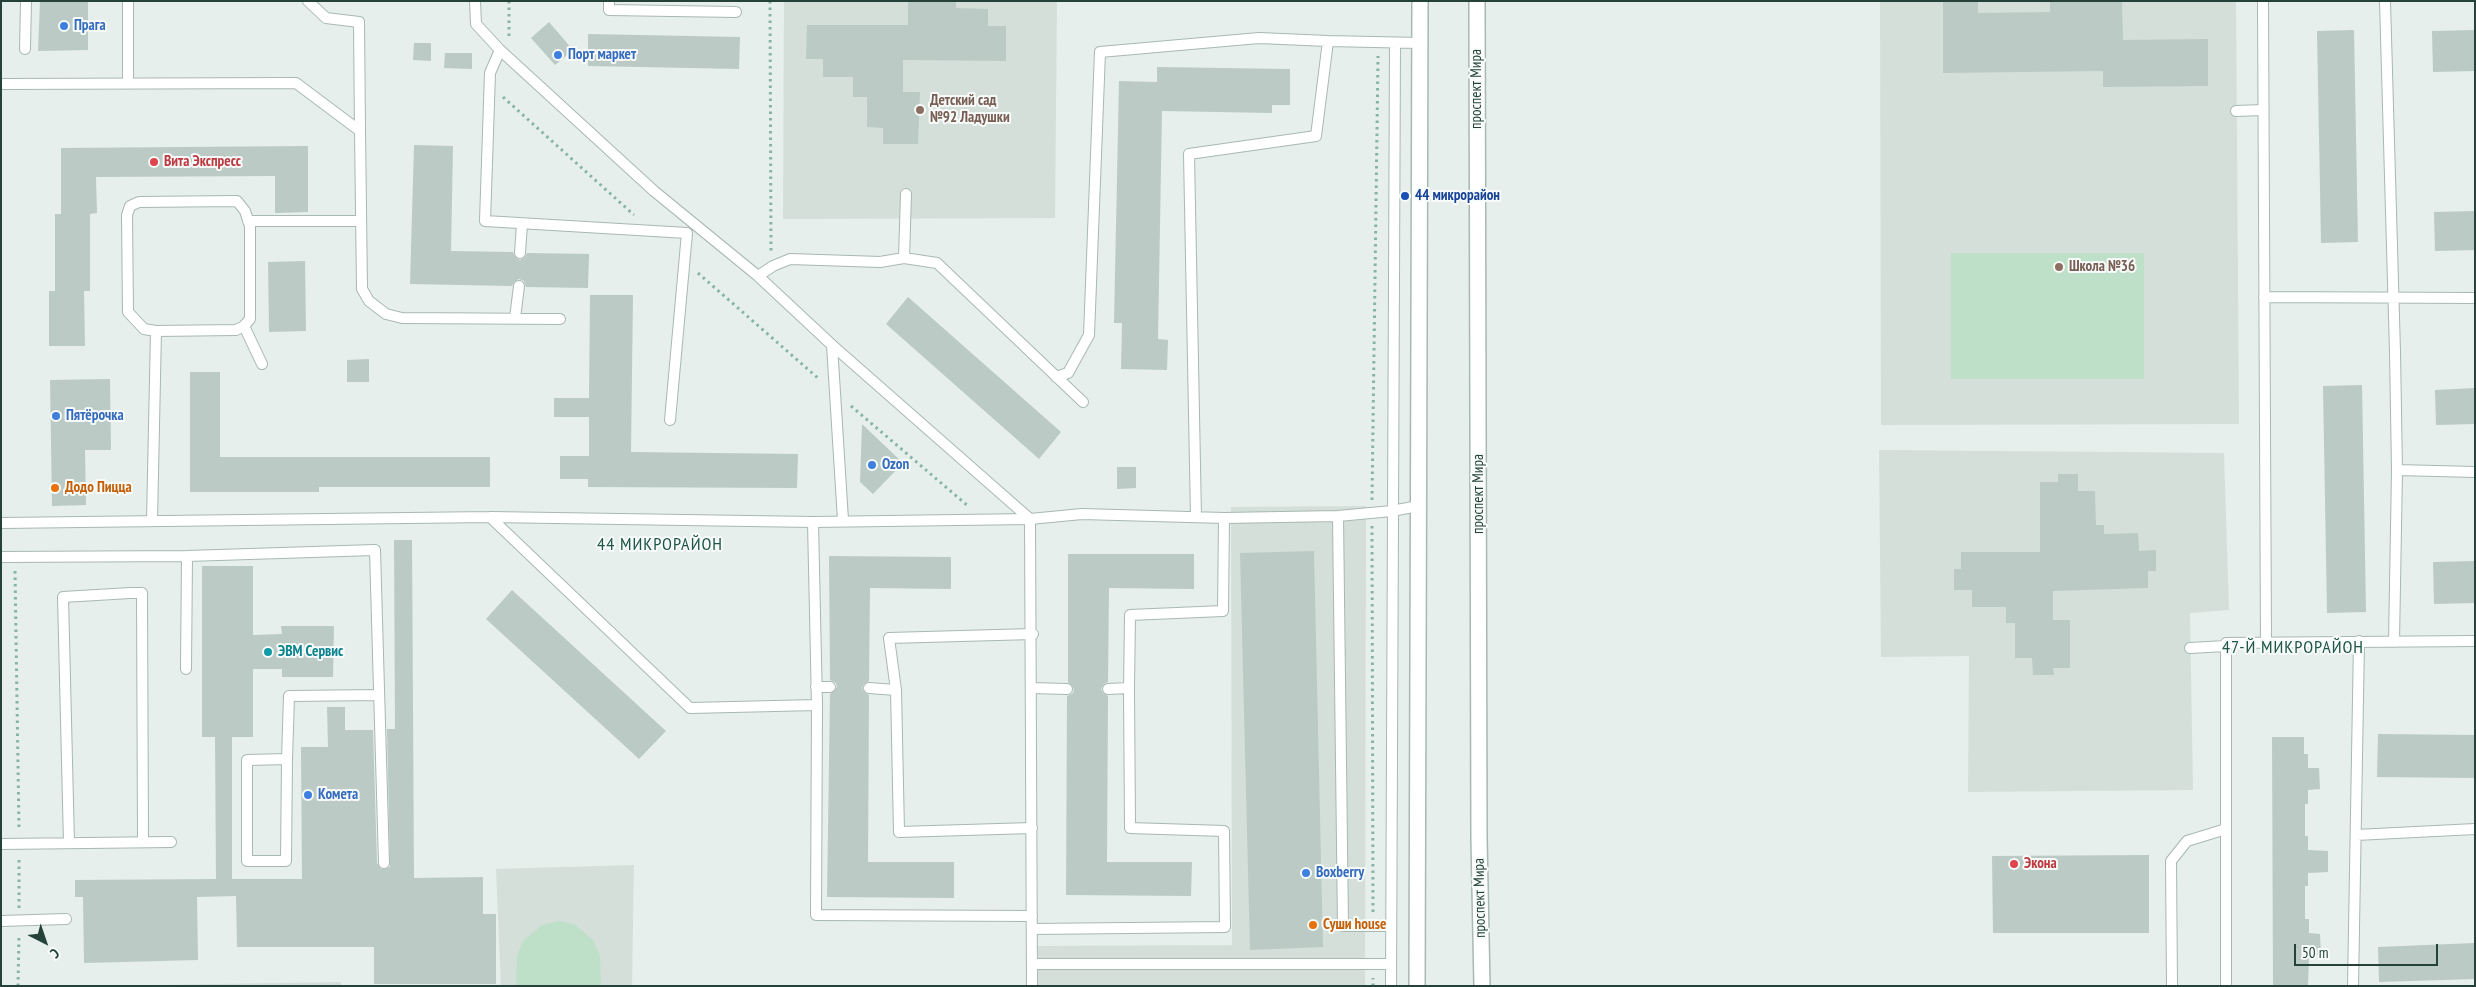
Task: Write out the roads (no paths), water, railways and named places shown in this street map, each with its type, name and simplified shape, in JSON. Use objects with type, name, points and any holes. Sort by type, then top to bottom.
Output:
[{"type":"street","points":[[1417,986],[1420,1]]},
{"type":"street","name":"проспект Мира","points":[[1476,1],[1479,838],[1482,986]]},
{"type":"lane","points":[[25,49],[26,1]]},
{"type":"lane","points":[[128,1],[128,83]]},
{"type":"lane","points":[[308,1],[326,18],[359,22],[362,289],[369,301],[386,314],[402,318],[560,319]]},
{"type":"lane","points":[[475,1],[476,24],[500,50],[689,228],[758,276],[832,346],[1030,520],[1032,634],[1032,986]]},
{"type":"lane","points":[[609,1],[609,10],[736,12]]},
{"type":"lane","points":[[2263,1],[2266,642]]},
{"type":"lane","points":[[2385,1],[2397,470],[2394,642]]},
{"type":"lane","points":[[1056,377],[1068,373],[1089,335],[1100,52],[1259,38],[1420,43]]},
{"type":"lane","points":[[1196,517],[1189,154],[1316,136],[1328,41]]},
{"type":"lane","points":[[1391,986],[1395,43]]},
{"type":"lane","points":[[500,50],[490,73],[485,222],[652,231],[689,228]]},
{"type":"lane","points":[[1,84],[296,83],[360,131]]},
{"type":"lane","points":[[2236,111],[2263,110]]},
{"type":"lane","points":[[904,258],[906,194]]},
{"type":"lane","points":[[236,201],[245,211],[248,221],[250,319],[244,326],[236,330],[144,330],[128,312],[127,215],[130,206],[139,202],[236,201]]},
{"type":"lane","points":[[248,221],[361,221]]},
{"type":"lane","points":[[520,253],[522,224]]},
{"type":"lane","points":[[670,420],[689,228]]},
{"type":"lane","points":[[758,276],[773,266],[790,259],[880,262],[904,258],[936,263],[1083,402]]},
{"type":"lane","points":[[515,318],[519,286]]},
{"type":"lane","points":[[2264,298],[2475,298]]},
{"type":"lane","points":[[244,326],[262,364]]},
{"type":"lane","points":[[152,521],[156,331]]},
{"type":"lane","points":[[832,346],[843,520]]},
{"type":"lane","points":[[2397,470],[2475,472]]},
{"type":"lane","points":[[1,523],[490,517],[813,522],[843,520],[1030,520],[1082,514],[1224,518],[1338,516],[1392,512],[1418,506]]},
{"type":"lane","points":[[1338,516],[1343,926],[1391,926]]},
{"type":"lane","points":[[490,517],[690,708],[817,705]]},
{"type":"lane","points":[[1032,929],[1225,927],[1224,831],[1130,828],[1129,688],[1130,615],[1222,611],[1224,518]]},
{"type":"lane","points":[[813,522],[817,705],[816,915],[1032,916]]},
{"type":"lane","points":[[1,557],[187,556],[375,550],[384,863]]},
{"type":"lane","points":[[186,669],[187,556]]},
{"type":"lane","points":[[69,842],[63,597],[130,593],[142,593],[143,841]]},
{"type":"lane","points":[[1032,634],[889,638],[896,690],[899,832],[1032,828]]},
{"type":"lane","points":[[2354,986],[2359,641]]},
{"type":"lane","points":[[2190,648],[2226,646],[2226,643],[2266,642],[2475,641]]},
{"type":"lane","points":[[2226,646],[2226,986]]},
{"type":"lane","points":[[816,687],[830,687]]},
{"type":"lane","points":[[869,688],[896,690]]},
{"type":"lane","points":[[1031,688],[1068,689]]},
{"type":"lane","points":[[1108,689],[1129,688]]},
{"type":"lane","points":[[287,759],[247,760],[247,861],[286,861],[289,696],[379,695]]},
{"type":"lane","points":[[2172,986],[2171,861],[2187,841],[2226,829]]},
{"type":"lane","points":[[2356,835],[2475,829]]},
{"type":"lane","points":[[1,844],[171,842]]},
{"type":"lane","points":[[1,921],[66,919]]},
{"type":"lane","points":[[1032,964],[1391,964]]},
{"type":"place","name":"Прага","points":[[64,26]]},
{"type":"place","name":"Порт маркет","points":[[558,55]]},
{"type":"place","name":"Детский сад №92 Ладушки","points":[[920,110]]},
{"type":"place","name":"Вита Экспресс","points":[[154,162]]},
{"type":"place","name":"44 микрорайон","points":[[1405,196]]},
{"type":"place","name":"Школа №36","points":[[2059,267]]},
{"type":"place","name":"Пятёрочка","points":[[56,416]]},
{"type":"place","name":"Ozon","points":[[872,465]]},
{"type":"place","name":"Додо Пицца","points":[[55,488]]},
{"type":"place","name":"ЭВМ Сервис","points":[[268,652]]},
{"type":"place","name":"Комета","points":[[308,795]]},
{"type":"place","name":"Экона","points":[[2014,864]]},
{"type":"place","name":"Boxberry","points":[[1306,873]]},
{"type":"place","name":"Суши house","points":[[1313,925]]},
{"type":"district","name":"44 МИКРОРАЙОН","points":[[660,545]]},
{"type":"district","name":"47-Й МИКРОРАЙОН","points":[[2293,648]]}]
